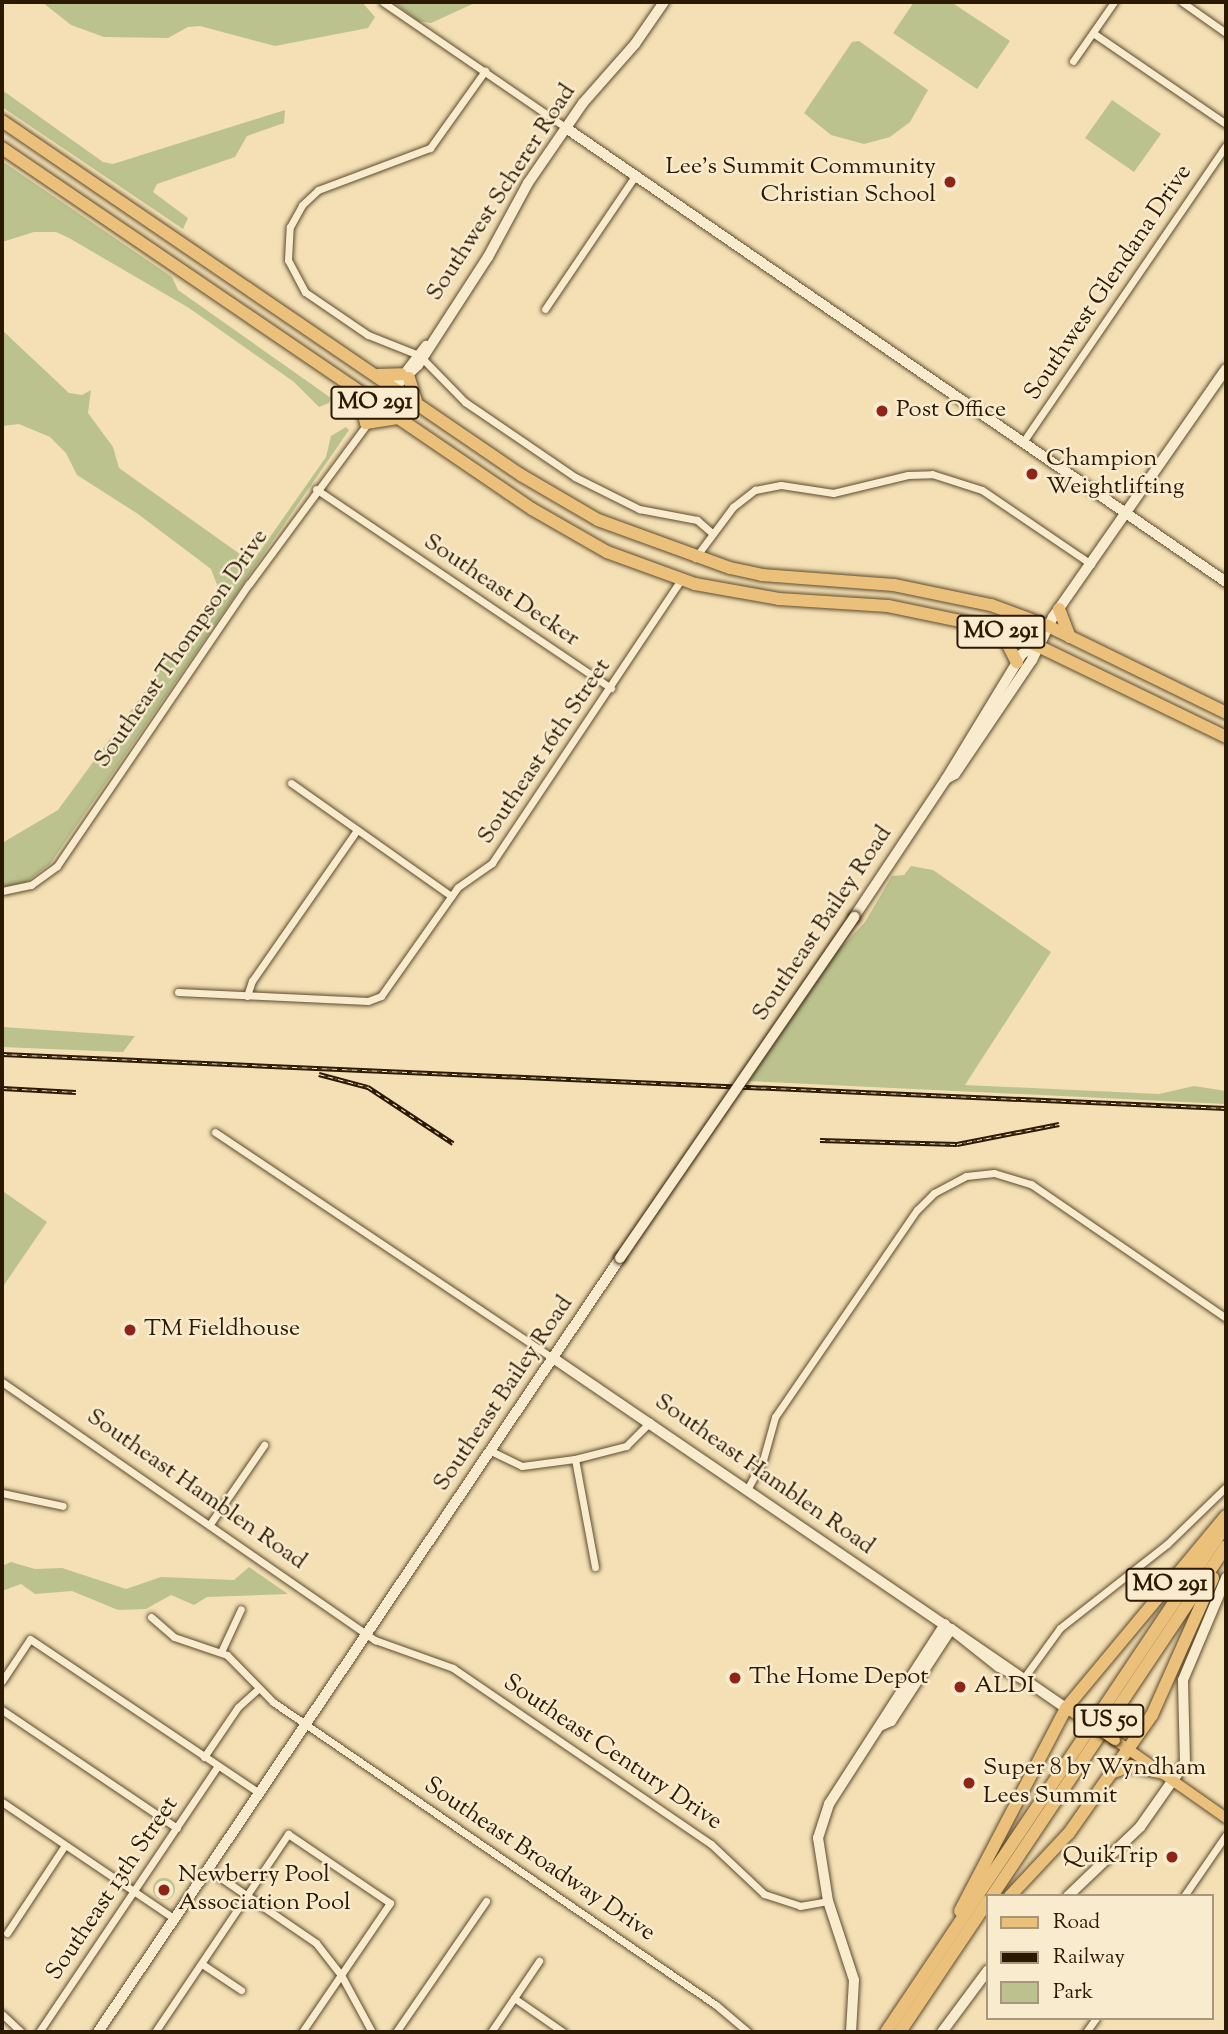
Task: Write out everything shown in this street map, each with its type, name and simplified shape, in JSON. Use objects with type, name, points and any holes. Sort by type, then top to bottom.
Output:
[{"type":"highway","name":"MO 291","points":[[2,121],[394,388],[575,507],[695,559],[762,575],[922,589],[991,605],[1048,626],[1226,713]]},
{"type":"highway","name":"MO 291","points":[[2,148],[572,534],[638,566],[681,580],[779,599],[928,611],[999,631],[1036,645],[1226,737]]},
{"type":"highway","points":[[375,375],[405,376],[418,404]]},
{"type":"highway","points":[[358,391],[366,423],[398,418]]},
{"type":"highway","points":[[1059,609],[1070,637]]},
{"type":"highway","points":[[999,631],[1011,643],[1017,662]]},
{"type":"highway","name":"MO 291","points":[[1066,1708],[1226,1516]]},
{"type":"highway","name":"US 50","points":[[886,2032],[1226,1525]]},
{"type":"highway","name":"US 50","points":[[993,1894],[1226,1546]]},
{"type":"highway","name":"MO 291","points":[[1130,1750],[1164,1693],[1191,1624],[1226,1555]]},
{"type":"highway","points":[[913,1993],[915,1982],[962,1908],[1066,1708]]},
{"type":"highway","points":[[1012,1894],[1069,1833],[1130,1750]]},
{"type":"highway","points":[[1113,1773],[1131,1766],[1170,1776]]},
{"type":"highway","points":[[900,2032],[986,1904]]},
{"type":"highway","points":[[934,1981],[986,1919]]},
{"type":"main road","name":"Southwest Scherer Road","points":[[380,406],[468,289],[528,183],[566,128],[664,2]]},
{"type":"main road","points":[[566,128],[1226,582]]},
{"type":"main road","name":"Southeast Bailey Road","points":[[98,2032],[620,1258],[854,917],[946,779],[1017,662],[1036,645],[1226,369]]},
{"type":"main road","name":"Southeast Bailey Road","points":[[946,779],[955,774],[1032,660],[1036,645]]},
{"type":"main road","name":"Southeast Hamblen Road","points":[[553,1358],[748,1488],[1066,1708]]},
{"type":"main road","points":[[1070,1894],[1128,1840],[1170,1776],[1187,1758],[1181,1701],[1185,1670],[1226,1578]]},
{"type":"main road","points":[[851,2032],[854,1980],[828,1901],[818,1838],[829,1804],[880,1726],[891,1721],[948,1627]]},
{"type":"main road","points":[[1066,1708],[1170,1776],[1226,1818]]},
{"type":"main road","points":[[942,2032],[986,1973]]},
{"type":"street","points":[[383,2],[566,128]]},
{"type":"street","points":[[1073,61],[1114,2]]},
{"type":"street","points":[[1182,2],[1226,33]]},
{"type":"street","points":[[1093,33],[1226,124]]},
{"type":"street","points":[[485,71],[430,148],[318,191],[302,205],[290,227],[288,260],[305,292],[368,335],[419,356],[465,402],[575,477],[639,509],[697,520],[712,533]]},
{"type":"street","name":"Southwest Glendana Drive","points":[[1023,442],[1226,146]]},
{"type":"street","points":[[545,309],[635,176]]},
{"type":"street","name":"Southeast Thompson Drive","points":[[2,891],[31,885],[57,866],[316,489],[380,406]]},
{"type":"street","points":[[695,559],[712,533],[740,500],[763,488],[790,486],[833,494],[908,475],[932,474],[982,490],[1091,564]]},
{"type":"street","name":"Southeast Decker","points":[[316,489],[611,688]]},
{"type":"street","name":"Southeast 16th Street","points":[[247,996],[377,999],[451,896],[463,882],[492,863],[681,580]]},
{"type":"street","points":[[291,783],[451,896]]},
{"type":"street","points":[[178,992],[247,996],[252,981],[357,830]]},
{"type":"street","points":[[215,1132],[553,1358]]},
{"type":"street","points":[[748,1488],[763,1460],[775,1417],[917,1210],[934,1194],[966,1177],[994,1172],[1031,1184],[1226,1318]]},
{"type":"street","name":"Southeast Hamblen Road","points":[[2,1383],[366,1634]]},
{"type":"street","points":[[491,1451],[522,1465],[575,1459],[626,1446],[650,1422]]},
{"type":"street","points":[[209,1524],[264,1445]]},
{"type":"street","points":[[575,1459],[595,1567]]},
{"type":"street","points":[[1023,1679],[1060,1628],[1167,1544],[1226,1487]]},
{"type":"street","points":[[2,1493],[63,1506]]},
{"type":"street","points":[[151,1617],[174,1637],[221,1652],[242,1609]]},
{"type":"street","name":"Southeast Century Drive","points":[[366,1634],[395,1651],[453,1668],[711,1844],[772,1899],[800,1906],[828,1901]]},
{"type":"street","points":[[2,1681],[30,1639],[259,1793]]},
{"type":"street","name":"Southeast Broadway Drive","points":[[221,1652],[259,1688],[305,1724],[719,2007],[748,2032]]},
{"type":"street","points":[[204,1757],[237,1707],[259,1688]]},
{"type":"street","points":[[2,1710],[177,1828]]},
{"type":"street","name":"Southeast 13th Street","points":[[39,2032],[218,1766]]},
{"type":"street","points":[[2,1802],[175,1919]]},
{"type":"street","points":[[158,2031],[288,1834],[390,1903],[302,2032]]},
{"type":"street","points":[[1185,1894],[1226,1835]]},
{"type":"street","points":[[7,1933],[65,1846]]},
{"type":"street","points":[[208,1870],[316,1943],[341,1975],[372,2032]]},
{"type":"street","points":[[397,2032],[486,1901]]},
{"type":"street","points":[[491,2032],[539,1961]]},
{"type":"street","points":[[202,1964],[241,1990]]},
{"type":"street","points":[[514,1998],[563,2032]]},
{"type":"street","points":[[2,2014],[20,2032]]},
{"type":"green space","points":[[42,2],[362,2],[375,17],[368,28],[275,46],[200,26],[188,27],[168,38],[104,37],[71,25]]},
{"type":"green space","points":[[393,2],[477,2],[431,23],[418,21]]},
{"type":"green space","points":[[914,2],[951,2],[1010,41],[977,89],[893,33]]},
{"type":"green space","points":[[859,41],[928,90],[910,122],[890,137],[864,144],[831,135],[804,113],[852,42]]},
{"type":"green space","points":[[2,90],[103,162],[113,164],[285,110],[284,123],[247,136],[235,157],[157,184],[153,192],[188,218],[183,229],[2,107]]},
{"type":"green space","points":[[1112,100],[1161,134],[1134,172],[1085,138]]},
{"type":"green space","points":[[2,161],[172,277],[178,290],[331,398],[329,403],[319,407],[294,382],[189,308],[69,238],[56,232],[34,232],[2,242]]},
{"type":"green space","points":[[2,330],[69,393],[82,395],[91,390],[88,413],[113,447],[119,468],[244,557],[258,554],[326,457],[331,436],[346,427],[349,430],[50,864],[25,883],[2,887],[2,843],[58,810],[219,590],[211,569],[138,514],[77,475],[66,453],[50,437],[19,424],[2,426]]},
{"type":"green space","points":[[911,866],[933,870],[1051,952],[965,1085],[1159,1094],[1194,1086],[1226,1091],[1226,1104],[749,1081],[838,951],[865,922],[892,876],[904,875]]},
{"type":"green space","points":[[2,1027],[135,1036],[123,1052],[2,1047]]},
{"type":"green space","points":[[4,1192],[47,1222],[2,1288],[2,1196]]},
{"type":"green space","points":[[11,1562],[35,1569],[62,1568],[126,1589],[161,1577],[234,1580],[249,1567],[288,1594],[207,1597],[194,1605],[171,1595],[146,1609],[118,1610],[72,1591],[35,1594],[21,1584],[2,1591],[2,1566]]},
{"type":"green space","name":"Newberry Pool Association Pool","points":[[164,1878],[172,1881],[175,1889],[172,1897],[164,1900],[156,1897],[153,1889],[156,1881]]},
{"type":"railway","points":[[2,1054],[1226,1108]]},
{"type":"railway","points":[[319,1074],[368,1087],[453,1143]]},
{"type":"railway","points":[[2,1088],[76,1092]]},
{"type":"railway","points":[[820,1140],[957,1144],[1059,1124]]},
{"type":"place","name":"Lee's Summit Community Christian School","points":[[950,182]]},
{"type":"place","name":"Post Office","points":[[882,411]]},
{"type":"place","name":"Champion Weightlifting","points":[[1032,474]]},
{"type":"place","name":"TM Fieldhouse","points":[[130,1330]]},
{"type":"place","name":"The Home Depot","points":[[735,1678]]},
{"type":"place","name":"ALDI","points":[[960,1687]]},
{"type":"place","name":"Super 8 by Wyndham Lees Summit","points":[[969,1783]]},
{"type":"place","name":"QuikTrip","points":[[1172,1857]]},
{"type":"place","name":"Newberry Pool Association Pool","points":[[164,1890]]}]
